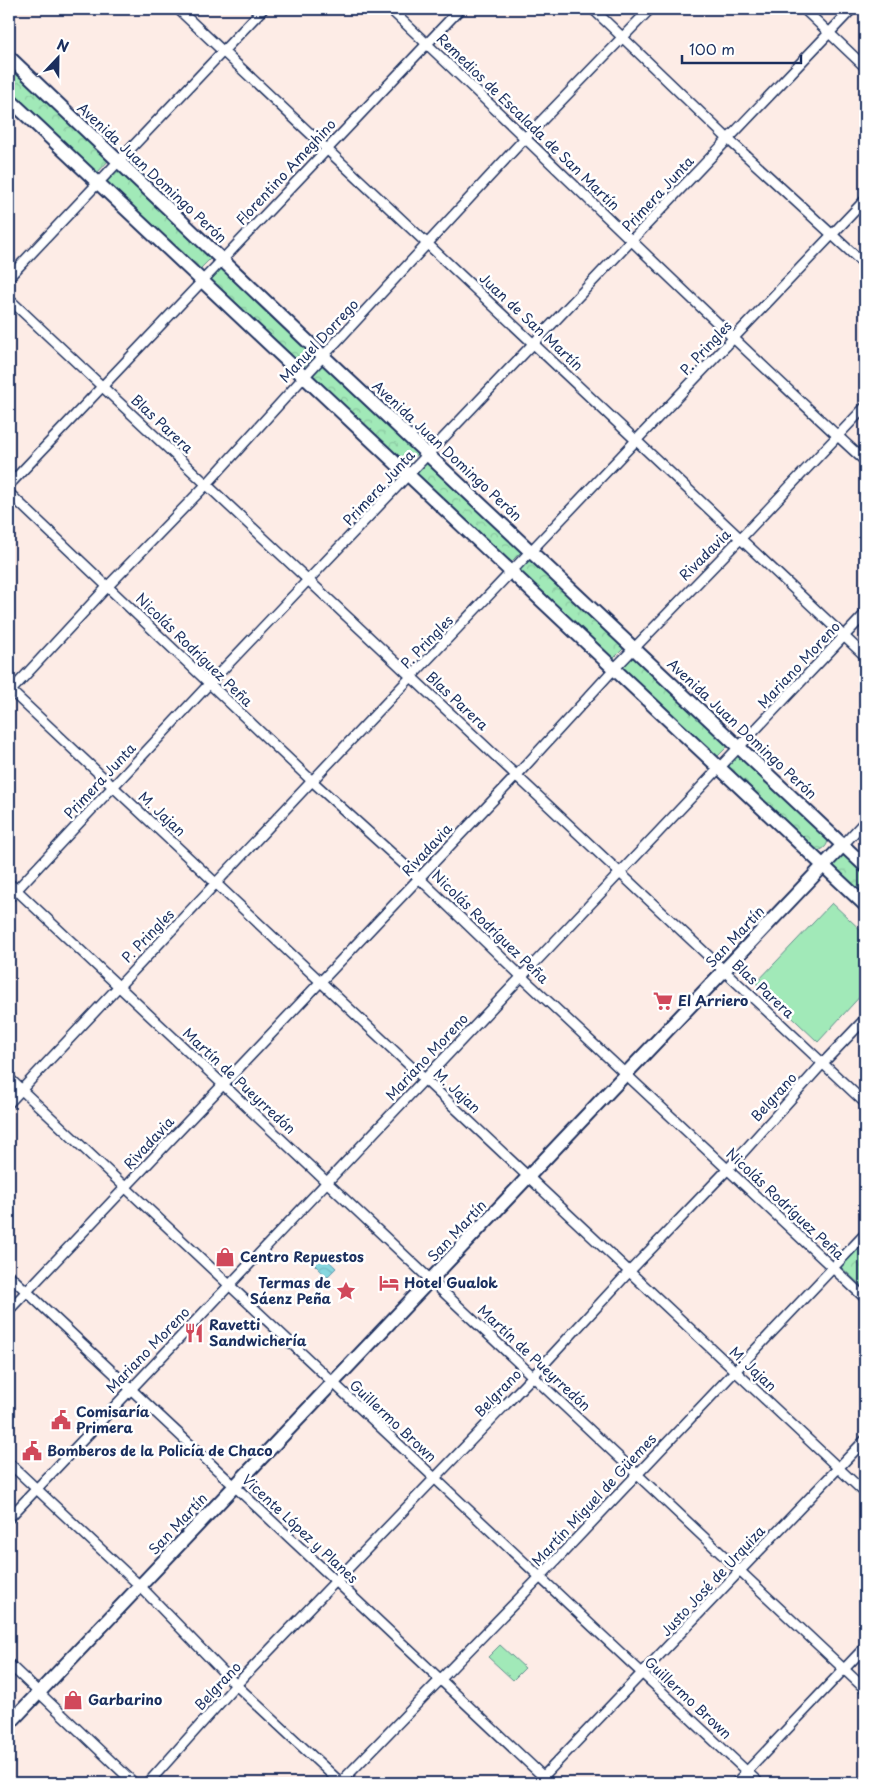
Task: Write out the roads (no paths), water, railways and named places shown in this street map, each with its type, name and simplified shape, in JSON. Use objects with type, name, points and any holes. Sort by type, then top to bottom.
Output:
[{"type":"main road","name":"Avenida Juan Domingo Perón","points":[[10,61],[865,866]]},
{"type":"main road","points":[[9,99],[865,906]]},
{"type":"main road","name":"San Martín","points":[[9,1724],[843,845]]},
{"type":"street","name":"Juan de San Martín","points":[[178,9],[865,656]]},
{"type":"street","points":[[9,277],[263,9]]},
{"type":"street","name":"Remedios de Escalada de San Martín","points":[[390,9],[865,461]]},
{"type":"street","name":"Florentino Ameghino","points":[[9,485],[460,9]]},
{"type":"street","points":[[593,9],[728,139],[865,266]]},
{"type":"street","name":"Manuel Dorrego","points":[[9,691],[206,484],[526,137],[650,9]]},
{"type":"street","points":[[804,9],[865,67]]},
{"type":"street","name":"Primera Junta","points":[[9,898],[852,9]]},
{"type":"street","name":"P. Pringles","points":[[9,1103],[312,781],[865,200]]},
{"type":"street","name":"Blas Parera","points":[[9,299],[865,1103]]},
{"type":"street","name":"Rivadavia","points":[[9,1310],[516,776],[614,668],[865,408]]},
{"type":"street","name":"Nicolás Rodríguez Peña","points":[[9,493],[312,781],[419,878],[865,1298]]},
{"type":"street","name":"Mariano Moreno","points":[[9,1518],[865,614]]},
{"type":"street","name":"M. Jajan","points":[[9,691],[865,1493]]},
{"type":"street","points":[[843,845],[865,821]]},
{"type":"street","name":"Martín de Pueyrredón","points":[[9,883],[865,1689]]},
{"type":"street","name":"Belgrano","points":[[148,1783],[236,1685],[533,1376],[728,1169],[865,1019]]},
{"type":"street","name":"Guillermo Brown","points":[[9,1078],[759,1783]]},
{"type":"street","name":"Martín Miguel de Güemes","points":[[341,1783],[540,1577],[865,1234]]},
{"type":"street","name":"Vicente López y Planes","points":[[9,1276],[337,1582],[543,1781]]},
{"type":"street","name":"Justo José de Urquiza","points":[[543,1781],[865,1440]]},
{"type":"street","points":[[9,1462],[140,1586],[236,1685],[341,1783]]},
{"type":"street","points":[[736,1783],[865,1647]]},
{"type":"street","points":[[9,1664],[134,1783]]},
{"type":"water","points":[[319,1252],[336,1268],[327,1277],[310,1260]]},
{"type":"place","name":"El Arriero","points":[[663,1001]]},
{"type":"place","name":"Centro Repuestos","points":[[225,1257]]},
{"type":"place","name":"Hotel Gualok","points":[[389,1283]]},
{"type":"place","name":"Termas de Sáenz Peña","points":[[346,1291]]},
{"type":"place","name":"Ravetti Sandwichería","points":[[194,1333]]},
{"type":"place","name":"Comisaría Primera","points":[[61,1420]]},
{"type":"place","name":"Bomberos de la Policía de Chaco","points":[[32,1451]]},
{"type":"place","name":"Garbarino","points":[[73,1700]]}]
